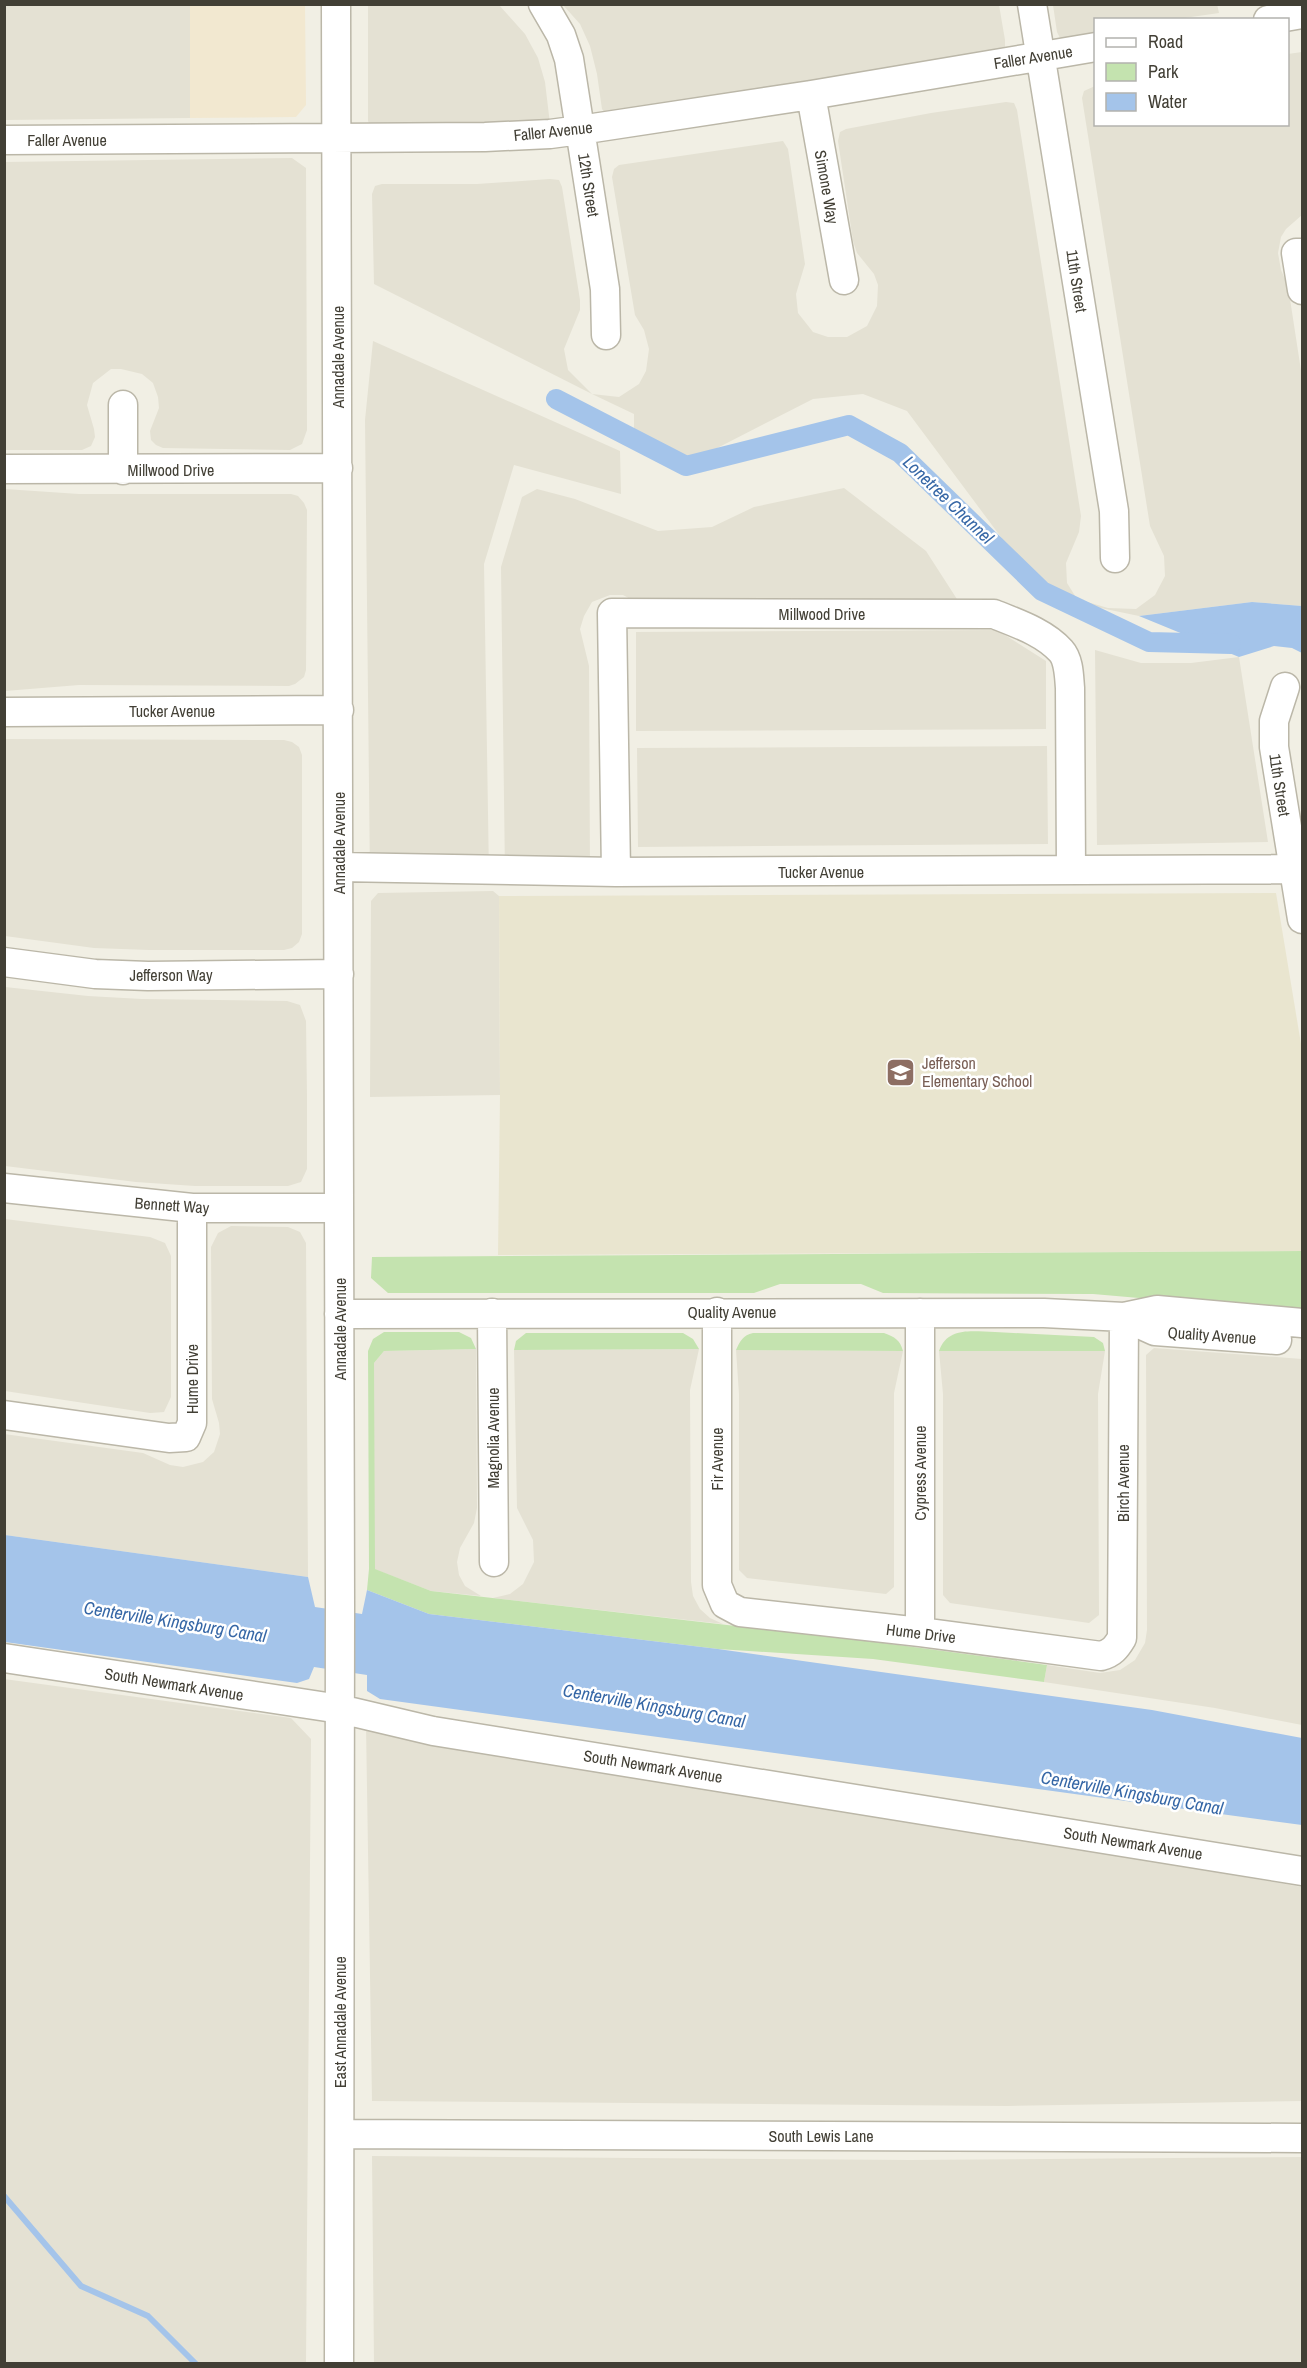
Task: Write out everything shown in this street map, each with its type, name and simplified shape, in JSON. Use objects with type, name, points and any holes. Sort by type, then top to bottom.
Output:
[{"type":"street","name":"Annadale Avenue","points":[[336,4],[340,1681]]},
{"type":"street","name":"12th Street","points":[[543,4],[561,35],[569,59],[606,289],[606,335]]},
{"type":"street","name":"11th Street","points":[[1032,4],[1114,511],[1115,558]]},
{"type":"street","points":[[1279,18],[1302,14]]},
{"type":"street","name":"Faller Avenue","points":[[4,140],[515,136],[580,130],[811,95],[1094,47]]},
{"type":"street","name":"Simone Way","points":[[811,95],[844,280]]},
{"type":"street","points":[[1299,253],[1302,290]]},
{"type":"street","points":[[123,405],[123,470]]},
{"type":"street","name":"Millwood Drive","points":[[4,469],[338,468]]},
{"type":"street","name":"Millwood Drive","points":[[616,872],[612,613],[993,614],[1022,625],[1061,652],[1067,664],[1070,688],[1071,870]]},
{"type":"street","name":"11th Street","points":[[1285,687],[1274,721],[1274,747],[1298,870],[1302,919]]},
{"type":"street","name":"Tucker Avenue","points":[[4,712],[339,710]]},
{"type":"street","name":"Tucker Avenue","points":[[339,867],[616,872],[1298,870]]},
{"type":"street","name":"Jefferson Way","points":[[4,962],[95,974],[148,976],[339,974]]},
{"type":"street","name":"Bennett Way","points":[[4,1188],[192,1208],[339,1209]]},
{"type":"street","name":"Hume Drive","points":[[4,1415],[169,1438],[186,1437],[192,1424],[192,1208]]},
{"type":"street","name":"Quality Avenue","points":[[339,1314],[1044,1312],[1124,1317],[1157,1310],[1302,1323]]},
{"type":"street","name":"Fir Avenue","points":[[717,1312],[717,1585],[725,1604]]},
{"type":"street","name":"Magnolia Avenue","points":[[492,1313],[494,1562]]},
{"type":"street","name":"Cypress Avenue","points":[[920,1313],[920,1632]]},
{"type":"street","name":"Quality Avenue","points":[[1124,1317],[1155,1331],[1302,1342]]},
{"type":"street","name":"Birch Avenue","points":[[1117,1647],[1122,1638],[1124,1317]]},
{"type":"street","name":"Hume Drive","points":[[725,1604],[740,1612],[920,1632],[1101,1656],[1117,1647]]},
{"type":"street","name":"South Newmark Avenue","points":[[4,1658],[340,1709],[433,1731],[1302,1871]]},
{"type":"street","name":"East Annadale Avenue","points":[[339,2364],[340,1681]]},
{"type":"street","name":"South Lewis Lane","points":[[340,2134],[1302,2138]]},
{"type":"shaded area","points":[[1217,4],[1219,13],[1184,18],[1094,18],[1094,34],[1068,39],[1060,38],[1057,32],[1053,5]]},
{"type":"shaded area","points":[[4,5],[190,5],[190,118],[5,120]]},
{"type":"shaded area","points":[[190,5],[305,5],[306,105],[296,117],[190,118]]},
{"type":"shaded area","points":[[368,5],[499,5],[525,34],[538,58],[545,82],[550,124],[372,129],[368,121]]},
{"type":"shaded area","points":[[563,5],[999,5],[1005,47],[999,50],[753,91],[605,113],[602,109],[590,46],[580,24]]},
{"type":"shaded area","points":[[1302,52],[1302,215],[1286,229],[1281,237],[1278,253],[1281,270],[1288,286],[1302,377],[1302,606],[1252,602],[1139,616],[1067,601],[1015,556],[907,411],[863,394],[813,399],[690,462],[634,442],[634,414],[592,394],[619,397],[639,384],[646,371],[649,349],[644,330],[635,315],[612,177],[614,169],[619,165],[783,141],[788,149],[805,264],[796,294],[798,313],[813,332],[828,337],[847,337],[867,326],[877,306],[878,285],[874,274],[857,253],[853,241],[838,141],[840,132],[931,113],[1006,102],[1014,103],[1017,110],[1081,516],[1079,532],[1066,563],[1067,583],[1077,599],[1108,608],[1136,609],[1155,595],[1165,576],[1164,556],[1150,526],[1082,98],[1084,91],[1094,86],[1094,126],[1289,126],[1289,54]]},
{"type":"shaded area","points":[[292,158],[306,168],[307,430],[302,444],[290,450],[163,448],[151,440],[150,431],[159,408],[153,383],[142,374],[111,369],[93,383],[87,405],[95,437],[91,446],[82,450],[5,450],[5,162]]},
{"type":"shaded area","points":[[559,180],[580,300],[580,310],[564,349],[568,370],[592,394],[374,284],[372,194],[375,186]]},
{"type":"shaded area","points":[[373,341],[620,451],[621,494],[514,465],[484,564],[489,875],[370,877],[365,420]]},
{"type":"shaded area","points":[[844,488],[926,551],[964,610],[634,601],[623,595],[610,595],[592,602],[580,629],[589,666],[590,873],[505,875],[501,567],[522,497],[537,489],[575,499],[658,531],[712,527],[754,507]]},
{"type":"shaded area","points":[[5,489],[79,494],[291,494],[298,496],[307,510],[306,670],[304,677],[289,686],[79,685],[5,691]]},
{"type":"shaded area","points":[[997,630],[1046,661],[1046,729],[636,731],[636,632]]},
{"type":"shaded area","points":[[1095,650],[1141,663],[1191,663],[1239,657],[1268,842],[1097,845]]},
{"type":"shaded area","points":[[4,739],[284,740],[292,742],[299,747],[302,755],[302,934],[299,942],[292,948],[284,950],[149,950],[94,948],[5,936]]},
{"type":"shaded area","points":[[1047,746],[1048,844],[638,847],[637,748]]},
{"type":"shaded area","points":[[493,891],[499,896],[500,1095],[370,1097],[371,901],[378,893]]},
{"type":"shaded area","name":"Jefferson Elementary School","points":[[1276,893],[1302,1050],[1302,1251],[498,1255],[499,896]]},
{"type":"shaded area","points":[[5,987],[88,996],[287,1001],[300,1005],[306,1021],[307,1096],[307,1169],[301,1182],[288,1186],[195,1186],[136,1182],[5,1166]]},
{"type":"shaded area","points":[[5,1219],[150,1237],[165,1243],[171,1256],[171,1397],[164,1412],[150,1413],[5,1391]]},
{"type":"shaded area","points":[[231,1226],[288,1227],[300,1232],[306,1243],[308,1577],[5,1535],[4,1434],[143,1453],[170,1465],[183,1467],[203,1462],[214,1452],[220,1434],[212,1399],[211,1247],[218,1233]]},
{"type":"shaded area","points":[[1154,1348],[1302,1359],[1302,1725],[1215,1708],[1044,1682],[1047,1665],[1100,1673],[1120,1670],[1135,1660],[1145,1643],[1147,1630],[1146,1355]]},
{"type":"shaded area","points":[[476,1349],[477,1508],[474,1523],[460,1548],[457,1562],[459,1575],[465,1586],[481,1596],[431,1591],[374,1569],[374,1363],[384,1351]]},
{"type":"shaded area","points":[[699,1349],[690,1390],[691,1582],[693,1596],[700,1609],[710,1618],[723,1624],[493,1598],[510,1594],[523,1584],[534,1562],[533,1540],[517,1508],[514,1350]]},
{"type":"shaded area","points":[[736,1350],[903,1351],[894,1393],[894,1587],[886,1594],[747,1578],[739,1570],[739,1394]]},
{"type":"shaded area","points":[[939,1351],[1105,1351],[1098,1394],[1099,1615],[1089,1623],[950,1603],[943,1595],[943,1394]]},
{"type":"shaded area","points":[[4,1679],[291,1718],[311,1739],[306,2363],[5,2363]]},
{"type":"shaded area","points":[[366,1725],[1302,1887],[1302,2101],[1008,2106],[372,2101]]},
{"type":"shaded area","points":[[372,2156],[910,2160],[1302,2157],[1302,2363],[374,2363]]},
{"type":"green space","points":[[1302,1251],[1302,1312],[1093,1294],[883,1293],[861,1284],[780,1284],[754,1293],[388,1293],[371,1278],[372,1257]]},
{"type":"green space","points":[[970,1331],[1094,1337],[1103,1343],[1105,1351],[939,1351],[948,1337],[955,1334]]},
{"type":"green space","points":[[384,1332],[459,1332],[471,1338],[476,1349],[384,1351],[374,1363],[375,1569],[431,1591],[876,1642],[1047,1665],[1044,1682],[873,1659],[718,1649],[429,1614],[367,1590],[369,1569],[368,1351],[373,1339]]},
{"type":"green space","points":[[526,1333],[683,1333],[693,1339],[699,1349],[514,1350],[516,1341]]},
{"type":"green space","points":[[753,1333],[884,1333],[897,1339],[903,1351],[736,1350],[742,1339]]},
{"type":"water","points":[[1252,602],[1302,606],[1302,653],[1292,648],[1274,646],[1239,657],[1139,616]]},
{"type":"water","name":"Centerville Kingsburg Canal","points":[[5,1535],[308,1577],[315,1607],[362,1614],[367,1590],[429,1614],[718,1649],[1152,1710],[1302,1738],[1302,1825],[380,1699],[367,1691],[367,1675],[314,1667],[309,1679],[297,1683],[5,1642]]},
{"type":"waterway","name":"Lonetree Channel","points":[[556,399],[686,466],[849,425],[900,453],[1042,591],[1149,642],[1231,644]]},
{"type":"waterway","points":[[4,2196],[81,2286],[148,2316],[196,2364]]},
{"type":"place","name":"Jefferson Elementary School","points":[[901,1072]]}]
